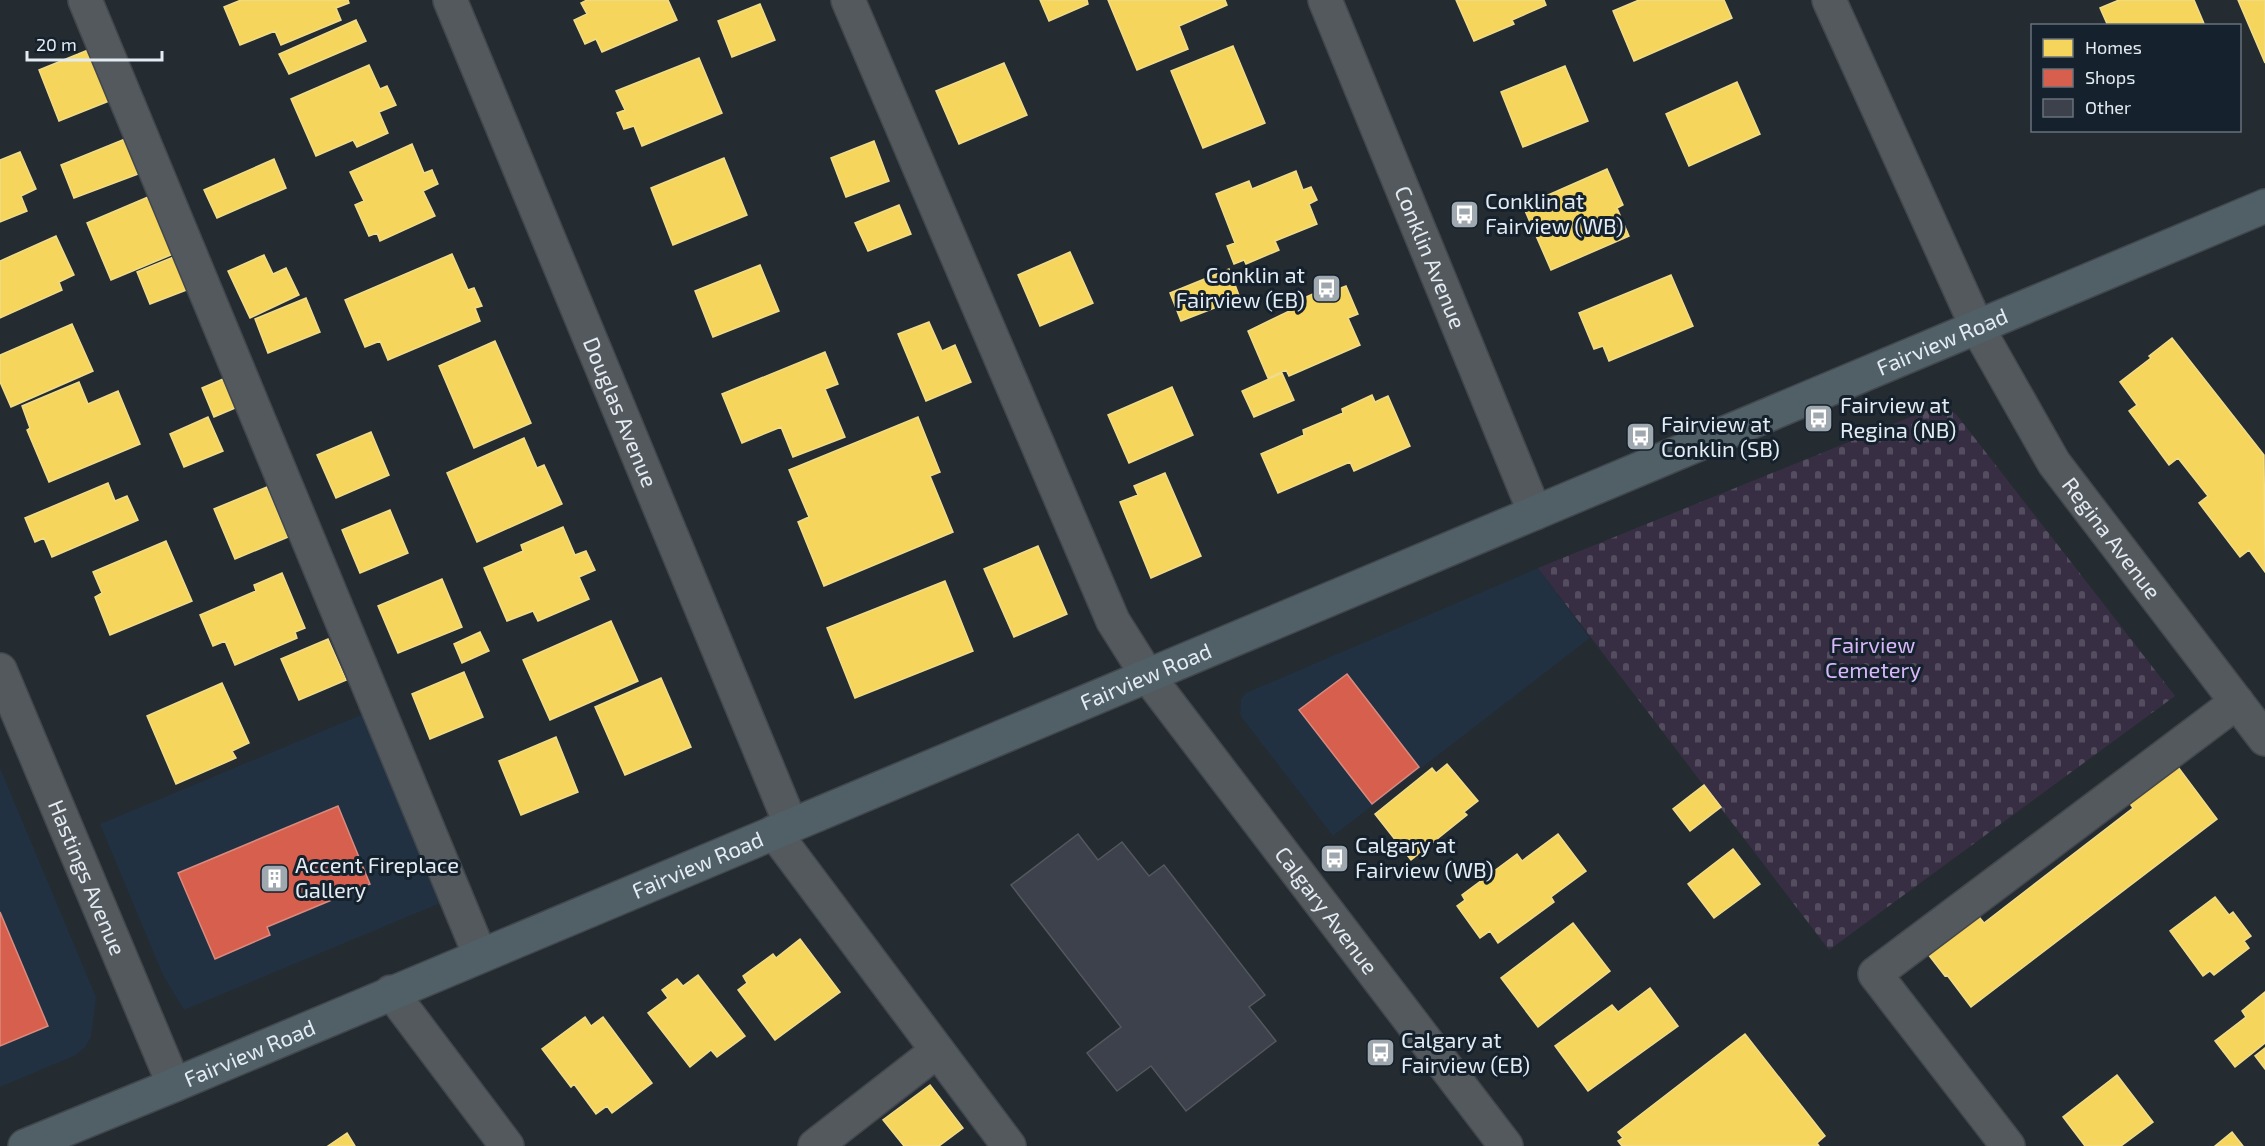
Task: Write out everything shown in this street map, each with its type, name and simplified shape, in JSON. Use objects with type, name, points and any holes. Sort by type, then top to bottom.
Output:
[{"type":"main road","name":"Fairview Road","points":[[25,1146],[2265,206]]},
{"type":"street","points":[[85,0],[480,955]]},
{"type":"street","name":"Douglas Avenue","points":[[450,0],[782,829],[937,1052],[1008,1146]]},
{"type":"street","name":"Calgary Avenue","points":[[848,0],[1113,621],[1147,675],[1506,1146]]},
{"type":"street","name":"Conklin Avenue","points":[[1325,0],[1535,513]]},
{"type":"street","name":"Regina Avenue","points":[[1839,3],[1977,327],[2054,463],[2265,739]]},
{"type":"street","name":"Hastings Avenue","points":[[0,669],[174,1085]]},
{"type":"street","points":[[2008,1146],[1875,975],[2237,702]]},
{"type":"street","points":[[391,992],[507,1146]]},
{"type":"street","points":[[815,1146],[937,1052]]},
{"type":"shaded area","points":[[1538,568],[1590,638],[1333,836],[1240,715],[1241,699],[1246,693]]},
{"type":"shaded area","points":[[373,710],[450,899],[184,1010],[163,975],[100,824]]},
{"type":"shaded area","points":[[0,768],[96,997],[91,1037],[85,1047],[76,1055],[0,1087]]},
{"type":"green space","name":"Fairview Cemetery","points":[[1945,408],[1956,414],[2175,696],[1829,950],[1538,568],[1930,409]]},
{"type":"building: Homes","points":[[241,0],[348,0],[349,3],[336,8],[341,20],[281,45],[275,31],[240,45],[224,7]]},
{"type":"building: Homes","points":[[587,0],[668,0],[677,20],[602,52],[596,39],[585,44],[574,20],[587,14],[581,3]]},
{"type":"building: Homes","points":[[1040,0],[1087,0],[1088,4],[1049,21]]},
{"type":"building: Homes","points":[[1108,0],[1225,0],[1227,5],[1179,26],[1188,49],[1137,70]]},
{"type":"building: Homes","points":[[1456,0],[1544,0],[1546,5],[1512,20],[1514,24],[1474,41]]},
{"type":"building: Homes","points":[[1639,0],[1724,0],[1732,18],[1634,61],[1613,11]]},
{"type":"building: Homes","points":[[2119,0],[2194,0],[2204,24],[2107,24],[2100,8]]},
{"type":"building: Homes","points":[[2238,0],[2265,0],[2265,63]]},
{"type":"building: Homes","points":[[760,4],[775,40],[732,57],[718,21]]},
{"type":"building: Homes","points":[[356,20],[366,41],[289,74],[279,54]]},
{"type":"building: Homes","points":[[1233,46],[1265,123],[1203,148],[1171,71]]},
{"type":"building: Homes","points":[[88,50],[109,101],[59,121],[39,70]]},
{"type":"building: Homes","points":[[699,58],[722,113],[642,146],[634,126],[624,129],[617,113],[625,110],[616,91]]},
{"type":"building: Homes","points":[[1004,63],[1027,115],[959,144],[936,91]]},
{"type":"building: Homes","points":[[369,65],[380,89],[387,86],[396,105],[379,112],[388,133],[357,147],[353,140],[316,156],[291,99]]},
{"type":"building: Homes","points":[[1565,66],[1588,121],[1523,147],[1501,92]]},
{"type":"building: Homes","points":[[1737,82],[1760,134],[1689,166],[1666,114]]},
{"type":"building: Homes","points":[[125,139],[138,174],[74,198],[61,165]]},
{"type":"building: Homes","points":[[874,141],[889,181],[846,197],[831,158]]},
{"type":"building: Homes","points":[[412,144],[424,173],[432,170],[438,184],[423,191],[435,216],[380,241],[377,233],[369,236],[355,205],[364,201],[350,172]]},
{"type":"building: Homes","points":[[20,152],[36,189],[21,196],[27,211],[0,222],[0,160]]},
{"type":"building: Homes","points":[[724,158],[747,215],[673,245],[651,188]]},
{"type":"building: Homes","points":[[274,159],[286,188],[217,218],[204,190]]},
{"type":"building: Homes","points":[[1607,169],[1623,205],[1617,208],[1629,236],[1551,270],[1523,206]]},
{"type":"building: Homes","points":[[1296,171],[1303,190],[1311,187],[1317,200],[1309,204],[1317,224],[1275,241],[1279,250],[1246,264],[1244,260],[1234,264],[1227,246],[1235,243],[1216,194],[1249,181],[1252,189]]},
{"type":"building: Homes","points":[[148,197],[173,254],[111,280],[87,223]]},
{"type":"building: Homes","points":[[899,205],[911,234],[868,251],[855,223]]},
{"type":"building: Homes","points":[[56,236],[74,275],[59,282],[62,290],[0,318],[0,261]]},
{"type":"building: Homes","points":[[1070,252],[1093,303],[1040,326],[1018,275]]},
{"type":"building: Homes","points":[[452,254],[468,290],[474,288],[482,306],[475,308],[480,321],[388,360],[380,341],[365,347],[345,300]]},
{"type":"building: Homes","points":[[264,255],[273,274],[286,268],[299,295],[250,318],[228,271]]},
{"type":"building: Homes","points":[[176,256],[189,289],[150,304],[137,272]]},
{"type":"building: Homes","points":[[760,265],[779,311],[713,337],[695,291]]},
{"type":"building: Homes","points":[[1229,269],[1240,298],[1181,321],[1170,293]]},
{"type":"building: Homes","points":[[1671,275],[1693,326],[1609,361],[1603,346],[1594,349],[1579,313]]},
{"type":"building: Homes","points":[[1331,286],[1333,291],[1346,286],[1358,314],[1348,318],[1360,345],[1289,376],[1286,370],[1268,378],[1248,331],[1306,303],[1304,298]]},
{"type":"building: Homes","points":[[306,298],[320,332],[268,353],[255,319]]},
{"type":"building: Homes","points":[[929,322],[942,351],[955,345],[971,382],[926,401],[898,334]]},
{"type":"building: Homes","points":[[72,324],[93,371],[11,407],[0,382],[0,355]]},
{"type":"building: Homes","points":[[2172,338],[2264,455],[2265,572],[2249,550],[2240,557],[2199,503],[2208,496],[2178,458],[2169,465],[2129,411],[2137,405],[2120,382]]},
{"type":"building: Homes","points":[[495,341],[531,423],[474,448],[439,366]]},
{"type":"building: Homes","points":[[825,352],[838,384],[825,389],[845,437],[793,457],[781,427],[742,443],[722,394]]},
{"type":"building: Homes","points":[[1282,373],[1294,400],[1254,417],[1242,391]]},
{"type":"building: Homes","points":[[223,379],[235,408],[214,417],[202,388]]},
{"type":"building: Homes","points":[[79,382],[88,404],[118,391],[140,444],[49,482],[27,430],[30,428],[22,406]]},
{"type":"building: Homes","points":[[1172,387],[1193,435],[1129,463],[1108,415]]},
{"type":"building: Homes","points":[[1372,395],[1375,402],[1388,396],[1410,446],[1354,471],[1350,462],[1278,493],[1261,454],[1304,435],[1303,430],[1343,413],[1342,409]]},
{"type":"building: Homes","points":[[208,417],[223,451],[184,467],[170,434]]},
{"type":"building: Homes","points":[[918,417],[940,472],[930,476],[953,532],[824,586],[798,522],[809,517],[789,470]]},
{"type":"building: Homes","points":[[371,432],[389,475],[336,498],[317,455]]},
{"type":"building: Homes","points":[[524,438],[537,468],[544,465],[562,504],[477,542],[447,473]]},
{"type":"building: Homes","points":[[1165,473],[1201,556],[1151,578],[1120,502],[1138,495],[1134,486]]},
{"type":"building: Homes","points":[[108,483],[115,501],[127,496],[138,520],[52,557],[44,538],[35,542],[25,518]]},
{"type":"building: Homes","points":[[267,487],[288,537],[235,559],[214,509]]},
{"type":"building: Homes","points":[[390,510],[408,553],[360,573],[342,530]]},
{"type":"building: Homes","points":[[563,527],[575,555],[586,551],[595,570],[579,577],[589,599],[538,621],[533,611],[507,621],[484,568],[523,551],[521,545]]},
{"type":"building: Homes","points":[[166,541],[192,601],[110,635],[95,597],[102,593],[93,572]]},
{"type":"building: Homes","points":[[1038,546],[1067,614],[1014,637],[984,569]]},
{"type":"building: Homes","points":[[282,573],[305,628],[295,632],[297,638],[235,665],[225,641],[213,646],[200,615],[256,591],[254,585]]},
{"type":"building: Homes","points":[[442,579],[462,627],[398,653],[378,606]]},
{"type":"building: Homes","points":[[945,581],[973,651],[855,698],[827,628]]},
{"type":"building: Homes","points":[[611,621],[638,681],[550,720],[523,660]]},
{"type":"building: Homes","points":[[480,632],[489,651],[462,663],[454,644]]},
{"type":"building: Homes","points":[[328,639],[346,680],[299,700],[281,659]]},
{"type":"building: Homes","points":[[464,672],[483,717],[430,739],[412,694]]},
{"type":"building: Homes","points":[[661,678],[691,747],[625,775],[595,707]]},
{"type":"building: Homes","points":[[222,683],[249,743],[232,751],[236,758],[176,784],[147,716]]},
{"type":"building: Homes","points":[[556,737],[578,792],[521,815],[499,761]]},
{"type":"building: Homes","points":[[1447,764],[1478,801],[1464,812],[1467,815],[1411,860],[1375,814],[1432,768],[1436,773]]},
{"type":"building: Homes","points":[[2178,767],[2217,819],[1971,1007],[1928,954],[1976,913],[1984,923],[2133,808],[2125,796],[2150,777],[2155,785]]},
{"type":"building: Homes","points":[[1704,785],[1721,807],[1690,831],[1673,809]]},
{"type":"building: Homes","points":[[1558,834],[1586,871],[1551,897],[1554,902],[1498,943],[1490,931],[1480,938],[1457,906],[1465,900],[1462,895],[1517,854],[1522,861]]},
{"type":"building: Homes","points":[[1733,849],[1760,884],[1714,918],[1688,884]]},
{"type":"building: Homes","points":[[2215,897],[2229,915],[2233,912],[2251,936],[2244,941],[2249,948],[2214,975],[2210,971],[2203,976],[2170,931]]},
{"type":"building: Homes","points":[[1573,923],[1610,971],[1538,1027],[1501,978]]},
{"type":"building: Homes","points":[[800,939],[840,992],[775,1040],[738,990],[747,983],[743,976],[773,954],[776,958]]},
{"type":"building: Homes","points":[[698,975],[745,1036],[717,1057],[711,1050],[690,1067],[648,1013],[668,998],[662,990],[677,979],[683,986]]},
{"type":"building: Homes","points":[[1650,988],[1678,1026],[1588,1091],[1555,1046],[1612,1005],[1618,1012]]},
{"type":"building: Homes","points":[[2265,992],[2265,1043],[2235,1067],[2215,1041],[2246,1017],[2242,1011]]},
{"type":"building: Homes","points":[[585,1017],[591,1026],[603,1017],[652,1083],[612,1113],[607,1106],[596,1114],[574,1084],[571,1087],[542,1049]]},
{"type":"building: Homes","points":[[1745,1034],[1825,1136],[1817,1143],[1819,1146],[1622,1146],[1618,1141],[1623,1138],[1618,1132]]},
{"type":"building: Homes","points":[[2265,1048],[2265,1069],[2255,1056]]},
{"type":"building: Homes","points":[[2117,1075],[2153,1122],[2121,1146],[2085,1146],[2063,1117]]},
{"type":"building: Homes","points":[[930,1085],[963,1128],[939,1146],[904,1146],[883,1120]]},
{"type":"building: Homes","points":[[2232,1132],[2243,1146],[2215,1146]]},
{"type":"building: Homes","points":[[347,1133],[355,1146],[328,1146]]},
{"type":"building: Shops","points":[[1347,674],[1419,767],[1372,804],[1299,710]]},
{"type":"building: Shops","name":"Accent Fireplace Gallery","points":[[338,806],[370,884],[267,927],[270,935],[215,959],[178,873]]},
{"type":"building: Shops","points":[[0,912],[48,1026],[0,1046]]},
{"type":"building: Other","points":[[1078,834],[1098,860],[1122,842],[1149,876],[1164,865],[1265,995],[1249,1007],[1276,1041],[1186,1111],[1151,1066],[1117,1091],[1087,1053],[1121,1027],[1011,885]]},
{"type":"place","name":"Conklin at Fairview (WB)","points":[[1464,214]]},
{"type":"place","name":"Conklin at Fairview (EB)","points":[[1326,288]]},
{"type":"place","name":"Fairview at Regina (NB)","points":[[1819,418]]},
{"type":"place","name":"Fairview at Conklin (SB)","points":[[1640,437]]},
{"type":"place","name":"Calgary at Fairview (WB)","points":[[1334,858]]},
{"type":"place","name":"Accent Fireplace Gallery","points":[[274,878]]},
{"type":"place","name":"Calgary at Fairview (EB)","points":[[1380,1053]]}]
